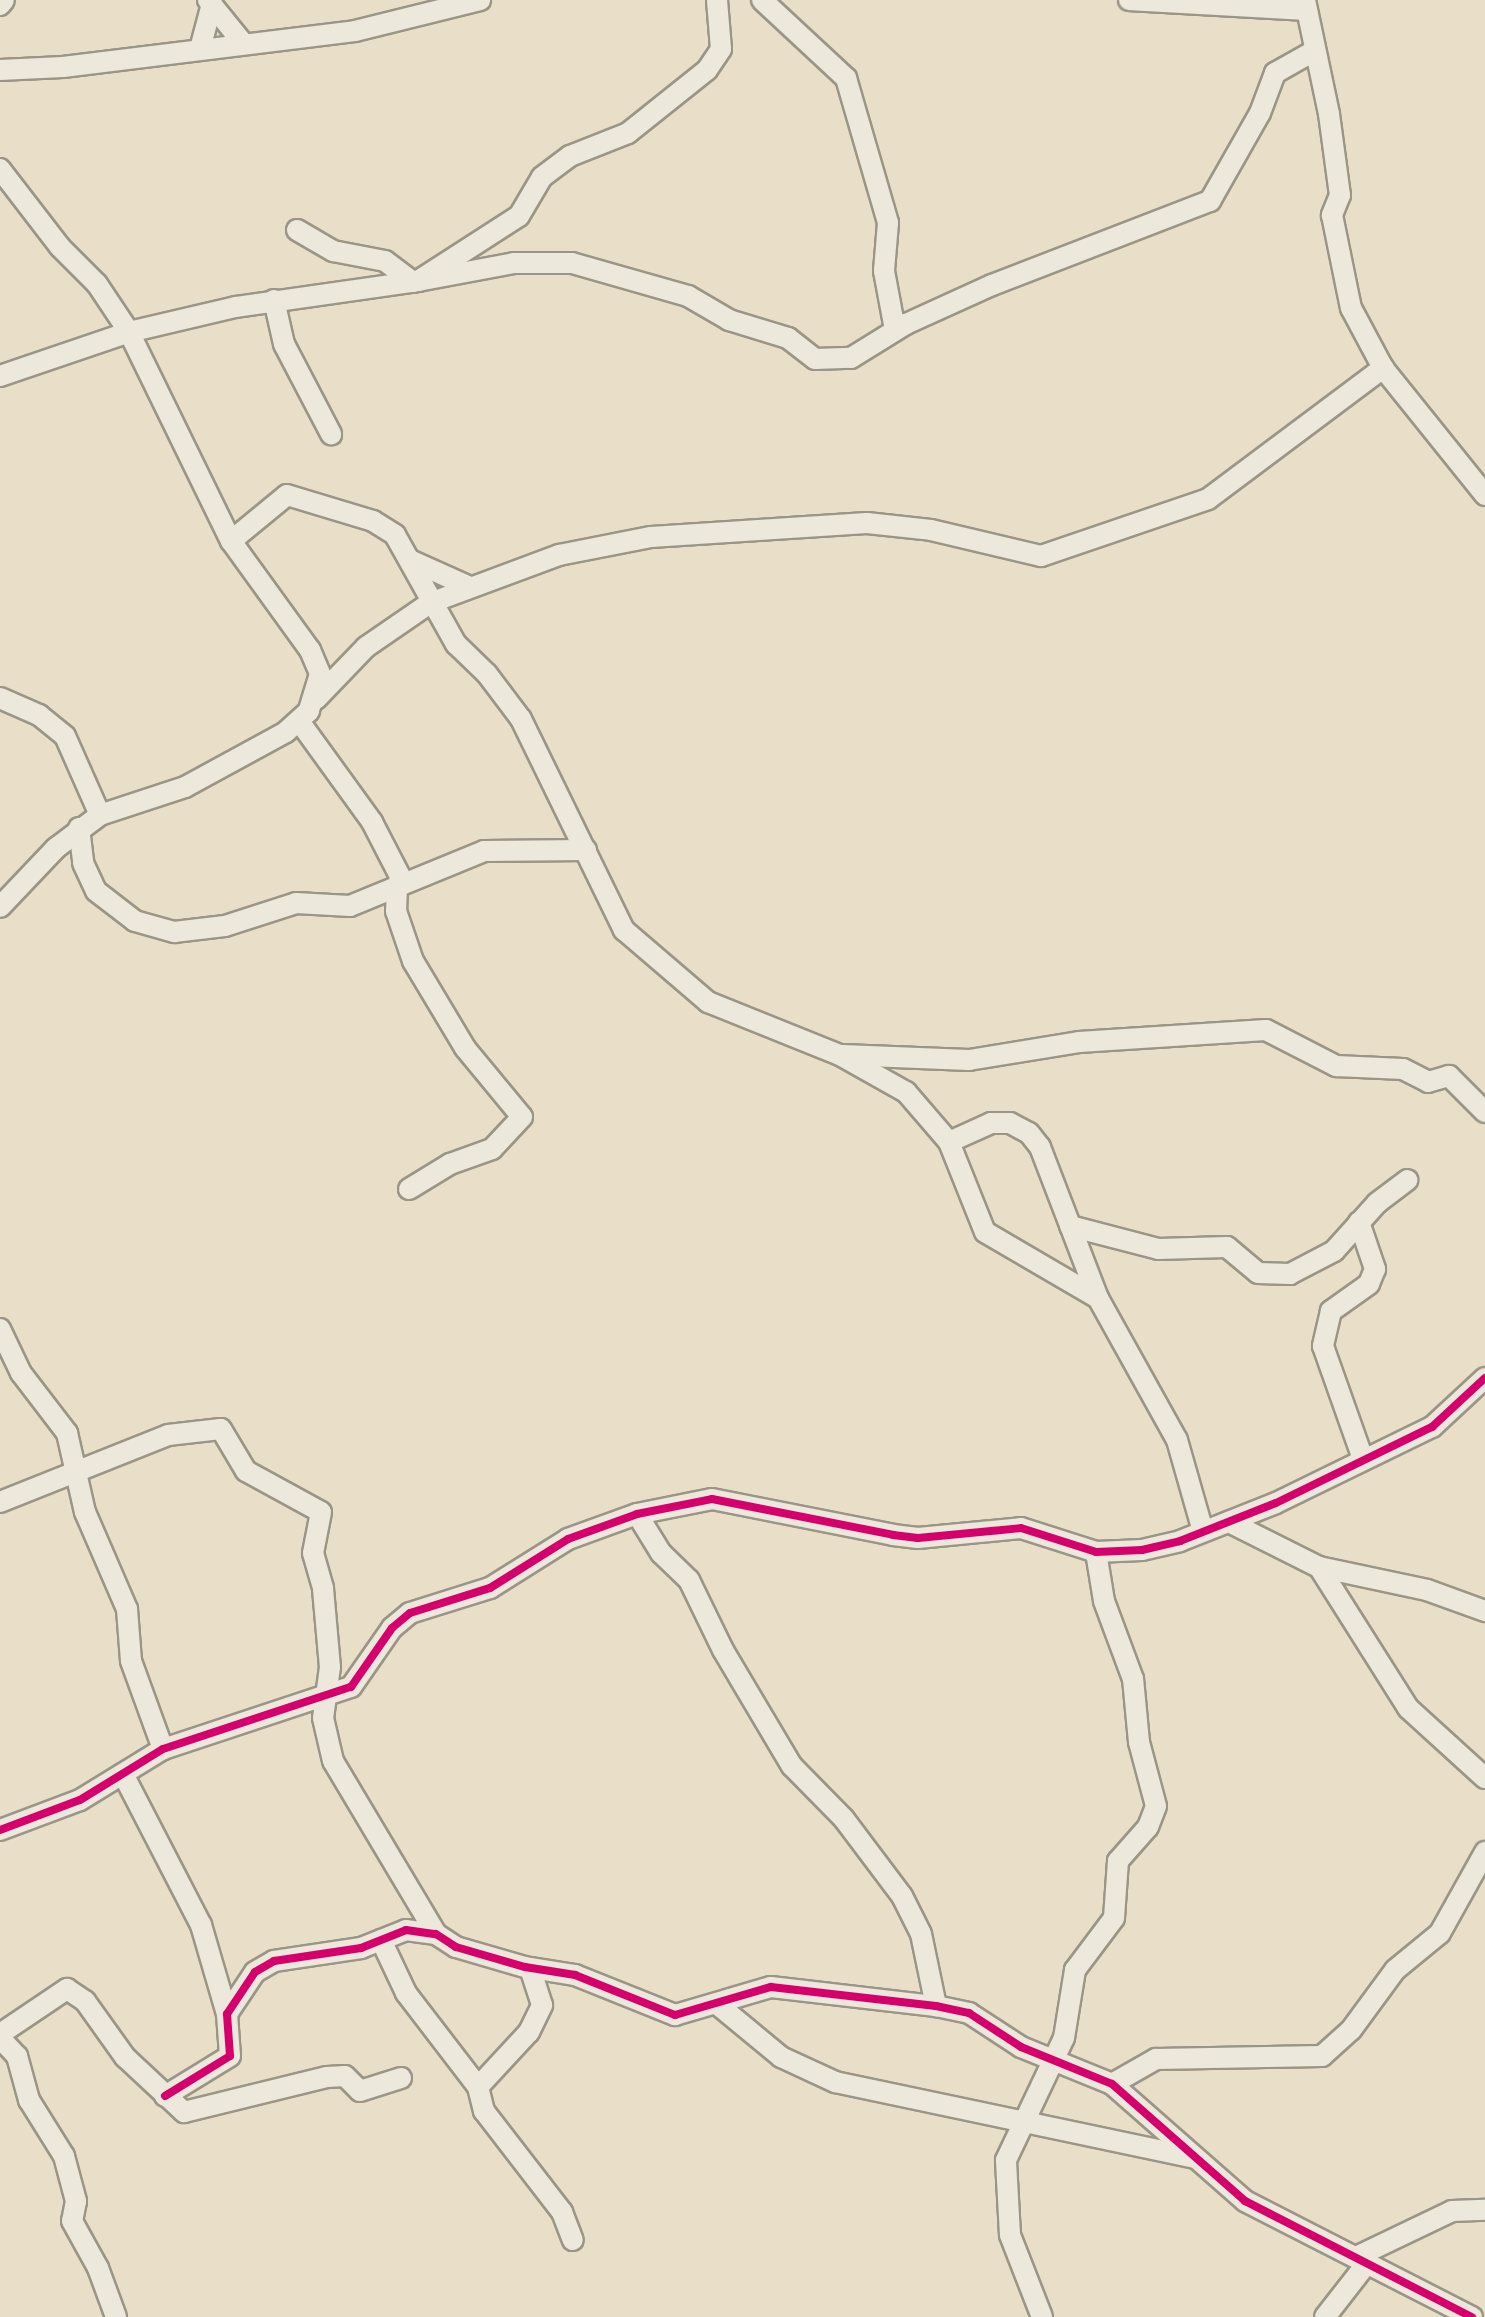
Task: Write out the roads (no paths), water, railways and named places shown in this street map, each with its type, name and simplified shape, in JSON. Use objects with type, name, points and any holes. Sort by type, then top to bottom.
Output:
[{"type":"street","points":[[0,5],[4,0]]},
{"type":"street","points":[[0,70],[63,67],[355,31],[480,0]]},
{"type":"street","points":[[415,282],[519,216],[542,177],[570,156],[628,133],[707,70],[721,49],[717,0]]},
{"type":"street","points":[[762,0],[846,78],[888,223],[884,271],[895,330]]},
{"type":"street","points":[[1129,0],[1305,5],[1340,195],[1332,215],[1351,308],[1383,368],[1485,495]]},
{"type":"street","points":[[210,2],[243,43]]},
{"type":"street","points":[[200,49],[210,2]]},
{"type":"street","points":[[0,376],[129,332],[274,300],[415,282],[514,263],[572,263],[676,292],[729,320],[788,338],[815,359],[835,362],[863,353],[895,330],[992,285],[1210,201],[1262,108],[1275,73],[1314,51]]},
{"type":"street","points":[[0,169],[60,247],[97,284],[129,332],[231,541],[317,661],[316,699]]},
{"type":"street","points":[[297,230],[333,251],[385,261],[415,282]]},
{"type":"street","points":[[274,300],[284,344],[331,434]]},
{"type":"street","points":[[0,907],[79,828],[100,815],[185,787],[272,742],[299,721],[366,647],[430,603],[470,587],[559,555],[651,537],[867,523],[931,530],[1041,556],[1208,499],[1383,368]]},
{"type":"street","points":[[231,541],[287,495],[373,521],[395,535],[430,603],[456,644],[487,674],[521,719],[624,930],[708,1002],[840,1055],[906,1092],[949,1142],[985,1232],[1098,1298]]},
{"type":"street","points":[[410,560],[470,587]]},
{"type":"street","points":[[0,698],[39,715],[65,736],[100,815]]},
{"type":"street","points":[[299,721],[372,822],[400,884],[396,911],[413,961],[465,1048],[522,1117],[492,1149],[450,1164],[409,1189]]},
{"type":"street","points":[[79,828],[83,863],[96,891],[135,921],[174,932],[225,926],[296,903],[350,906],[400,884],[504,847],[586,850]]},
{"type":"street","points":[[840,1055],[969,1060],[1079,1042],[1266,1030],[1336,1066],[1403,1069],[1428,1082],[1449,1076],[1485,1112]]},
{"type":"street","points":[[949,1142],[991,1123],[1019,1125],[1040,1147],[1098,1298],[1165,1413],[1203,1531]]},
{"type":"street","points":[[1070,1226],[1158,1249],[1227,1247],[1258,1273],[1269,1275],[1320,1262],[1407,1180]]},
{"type":"street","points":[[1359,1222],[1375,1269],[1369,1284],[1331,1311],[1323,1346],[1363,1459]]},
{"type":"street","points":[[0,1329],[21,1373],[67,1433],[85,1512],[127,1609],[131,1661],[163,1749]]},
{"type":"street","points":[[0,1830],[68,1805],[163,1749],[327,1698],[362,1677],[392,1628],[410,1613],[490,1588],[568,1539],[637,1514],[712,1499],[918,1538],[1021,1528],[1096,1552],[1142,1550],[1229,1522],[1432,1427],[1485,1378]]},
{"type":"street","points":[[0,1502],[76,1469],[168,1435],[221,1429],[246,1471],[321,1512],[313,1553],[323,1589],[330,1667],[323,1718],[333,1761],[436,1934]]},
{"type":"street","points":[[637,1514],[661,1553],[689,1580],[723,1650],[792,1766],[844,1819],[902,1896],[921,1934],[936,2006]]},
{"type":"street","points":[[1229,1522],[1319,1567],[1427,1590],[1485,1611]]},
{"type":"street","points":[[1042,2317],[1010,2235],[1006,2160],[1055,2062],[1068,2023],[1075,1970],[1118,1906],[1118,1861],[1148,1827],[1156,1806],[1139,1742],[1133,1679],[1104,1601],[1096,1552]]},
{"type":"street","points":[[1319,1567],[1408,1708],[1485,1778]]},
{"type":"street","points":[[123,1774],[201,1925],[227,2014],[230,2056],[165,2096]]},
{"type":"street","points":[[1112,2084],[1156,2059],[1322,2056],[1351,2030],[1395,1970],[1440,1933],[1485,1852]]},
{"type":"street","points":[[227,2014],[255,1972],[274,1961],[381,1940],[406,1930],[436,1934],[456,1947],[530,1968],[575,1975],[675,2015],[771,1987],[936,2006],[969,2013],[1021,2047],[1112,2084],[1245,2201],[1472,2317]]},
{"type":"street","points":[[381,1940],[406,1993],[478,2087],[484,2111],[562,2212],[573,2240]]},
{"type":"street","points":[[478,2087],[529,2032],[542,2005],[530,1968]]},
{"type":"street","points":[[116,2317],[98,2268],[72,2221],[76,2201],[64,2156],[29,2100],[17,2056],[0,2036],[67,1989],[85,2001],[125,2057],[184,2112],[327,2077],[345,2076],[360,2091],[401,2078]]},
{"type":"street","points":[[717,2004],[781,2057],[835,2082],[1195,2158]]},
{"type":"street","points":[[1325,2317],[1362,2260],[1452,2211],[1485,2210]]}]
